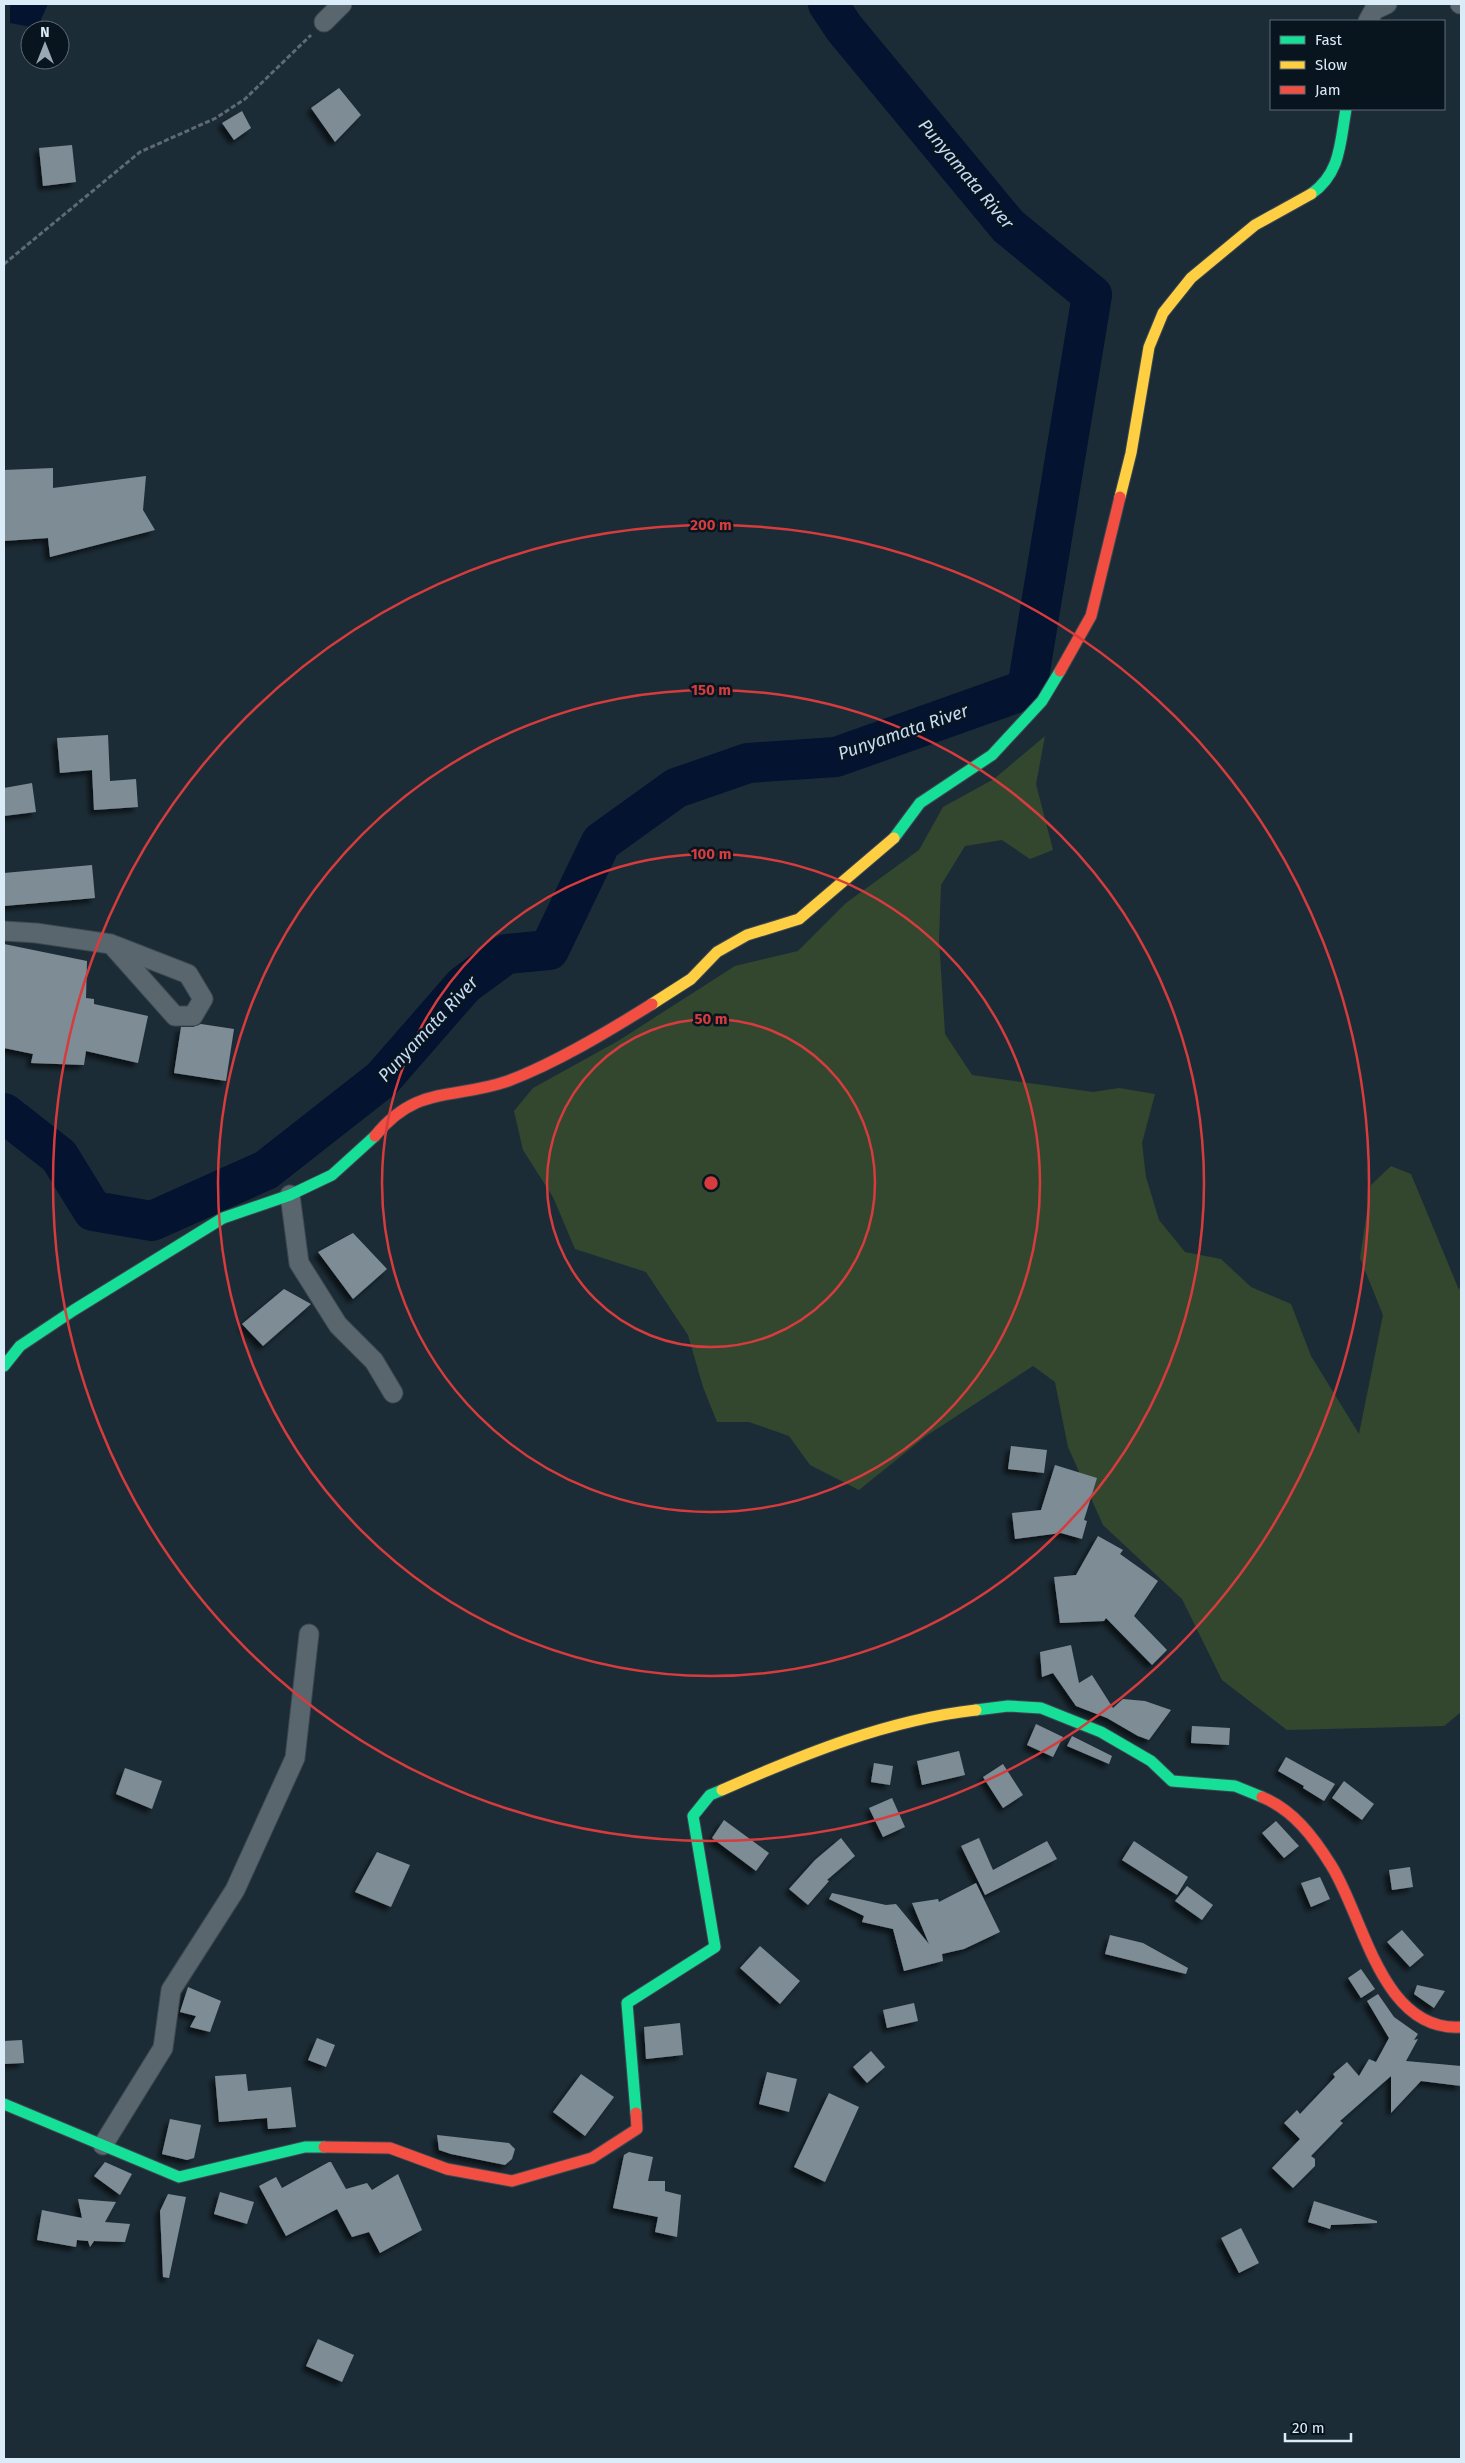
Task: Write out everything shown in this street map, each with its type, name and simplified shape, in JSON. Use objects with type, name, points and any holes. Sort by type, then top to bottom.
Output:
[{"type":"street","points":[[324,22],[342,4]]},
{"type":"street","points":[[1369,20],[1374,10],[1387,4]]},
{"type":"street","points":[[4,1366],[20,1346],[74,1310],[121,1283],[223,1218],[290,1195],[332,1175],[370,1143],[387,1122],[402,1110],[430,1097],[507,1081],[542,1066],[618,1025],[691,980],[717,952],[747,935],[799,919],[893,839],[920,803],[992,755],[1042,701],[1068,659],[1091,616],[1131,453],[1148,347],[1164,313],[1191,278],[1255,225],[1276,212],[1300,202],[1322,186],[1336,165],[1346,110]]},
{"type":"street","points":[[4,931],[36,933],[111,944],[188,974],[203,999],[193,1016],[175,1016],[111,944]]},
{"type":"street","points":[[290,1195],[299,1263],[338,1325],[374,1361],[393,1393]]},
{"type":"street","points":[[103,2145],[163,2048],[171,1990],[235,1890],[295,1758],[309,1634]]},
{"type":"street","points":[[4,2104],[179,2177],[305,2147],[390,2148],[447,2169],[512,2181],[592,2158],[637,2129],[627,2003],[715,1947],[693,1816],[710,1795],[804,1754],[883,1728],[957,1712],[1008,1706],[1041,1708],[1101,1732],[1152,1760],[1172,1781],[1235,1786],[1281,1805],[1303,1826],[1332,1866],[1377,1965],[1403,2005],[1427,2022],[1446,2028],[1461,2027]]},
{"type":"path","points":[[4,264],[140,152],[216,118],[245,99],[324,22]]},
{"type":"green space","points":[[1045,736],[1036,784],[1053,850],[1030,859],[1002,840],[965,846],[941,885],[939,939],[945,1034],[972,1075],[1093,1092],[1119,1088],[1155,1094],[1142,1143],[1146,1177],[1159,1220],[1185,1252],[1221,1259],[1251,1287],[1291,1304],[1311,1356],[1359,1434],[1383,1315],[1360,1258],[1371,1185],[1391,1166],[1411,1174],[1459,1290],[1461,1283],[1461,1712],[1444,1726],[1287,1730],[1222,1680],[1182,1599],[1103,1525],[1068,1447],[1055,1382],[1033,1366],[926,1436],[859,1490],[810,1465],[789,1436],[749,1422],[717,1422],[703,1387],[688,1335],[646,1272],[575,1249],[553,1197],[523,1150],[514,1111],[533,1088],[618,1041],[735,966],[798,951],[846,903],[919,850],[943,807],[994,779]]},
{"type":"water","points":[[10,4],[48,4],[41,20],[20,20],[20,25],[10,23]]},
{"type":"building","points":[[339,88],[361,115],[335,142],[311,108]]},
{"type":"building","points":[[242,111],[251,128],[234,140],[222,123]]},
{"type":"building","points":[[72,145],[76,182],[43,186],[39,148]]},
{"type":"building","points":[[53,468],[53,488],[146,476],[143,510],[155,530],[50,557],[48,538],[4,541],[4,470]]},
{"type":"building","points":[[108,735],[110,781],[136,779],[138,807],[94,810],[92,770],[60,773],[57,738]]},
{"type":"building","points":[[32,783],[36,812],[4,816],[4,788]]},
{"type":"building","points":[[92,865],[95,898],[4,906],[4,873]]},
{"type":"building","points":[[4,944],[87,961],[86,998],[94,999],[94,1004],[148,1016],[138,1063],[86,1051],[84,1065],[31,1063],[33,1054],[4,1048]]},
{"type":"building","points":[[201,1024],[234,1029],[226,1081],[174,1073],[181,1027],[193,1027]]},
{"type":"building","points":[[353,1233],[387,1269],[353,1299],[318,1252]]},
{"type":"building","points":[[284,1289],[311,1304],[263,1346],[242,1324]]},
{"type":"building","points":[[1011,1446],[1047,1450],[1044,1473],[1008,1469]]},
{"type":"building","points":[[1055,1465],[1097,1478],[1084,1520],[1087,1521],[1082,1539],[1061,1533],[1015,1539],[1012,1513],[1041,1510]]},
{"type":"building","points":[[1098,1536],[1123,1550],[1120,1554],[1158,1581],[1134,1616],[1167,1650],[1152,1665],[1106,1618],[1104,1621],[1060,1623],[1054,1577],[1076,1575]]},
{"type":"building","points":[[1071,1645],[1079,1683],[1092,1675],[1113,1708],[1123,1699],[1145,1701],[1171,1710],[1149,1740],[1138,1736],[1107,1718],[1076,1706],[1053,1673],[1042,1677],[1040,1652]]},
{"type":"building","points":[[1036,1724],[1063,1737],[1053,1757],[1027,1745]]},
{"type":"building","points":[[1192,1726],[1230,1728],[1229,1745],[1191,1743]]},
{"type":"building","points":[[1072,1736],[1112,1756],[1109,1764],[1067,1746]]},
{"type":"building","points":[[959,1751],[965,1775],[922,1785],[917,1761]]},
{"type":"building","points":[[1286,1757],[1335,1784],[1324,1801],[1303,1788],[1304,1786],[1278,1771]]},
{"type":"building","points":[[874,1763],[893,1766],[890,1785],[871,1782]]},
{"type":"building","points":[[1003,1764],[1023,1795],[1003,1808],[983,1777]]},
{"type":"building","points":[[125,1768],[162,1781],[152,1809],[116,1794]]},
{"type":"building","points":[[1344,1781],[1374,1804],[1362,1820],[1332,1798]]},
{"type":"building","points":[[892,1798],[905,1827],[883,1837],[869,1808]]},
{"type":"building","points":[[724,1820],[769,1853],[756,1871],[712,1838]]},
{"type":"building","points":[[1276,1821],[1299,1846],[1284,1858],[1262,1833]]},
{"type":"building","points":[[841,1838],[855,1856],[827,1880],[829,1881],[808,1905],[789,1889],[815,1860]]},
{"type":"building","points":[[979,1838],[993,1870],[1047,1841],[1057,1859],[985,1895],[961,1846]]},
{"type":"building","points":[[1134,1841],[1188,1877],[1177,1895],[1122,1860]]},
{"type":"building","points":[[377,1852],[410,1865],[391,1907],[355,1892]]},
{"type":"building","points":[[1410,1867],[1413,1887],[1392,1890],[1389,1870]]},
{"type":"building","points":[[1320,1877],[1330,1899],[1311,1907],[1301,1883]]},
{"type":"building","points":[[976,1883],[1000,1932],[964,1949],[942,1954],[943,1961],[904,1971],[893,1929],[862,1922],[864,1916],[829,1899],[832,1893],[886,1905],[896,1904],[929,1944],[912,1903],[938,1899],[939,1902]]},
{"type":"building","points":[[1187,1886],[1213,1905],[1202,1920],[1175,1901]]},
{"type":"building","points":[[1402,1930],[1424,1955],[1410,1967],[1387,1942]]},
{"type":"building","points":[[1110,1935],[1143,1943],[1188,1968],[1186,1974],[1105,1954]]},
{"type":"building","points":[[760,1946],[800,1981],[780,2004],[740,1968]]},
{"type":"building","points":[[1361,1969],[1375,1989],[1361,1998],[1348,1978]]},
{"type":"building","points":[[1417,1985],[1445,1991],[1434,2008],[1414,1994]]},
{"type":"building","points":[[188,1987],[221,2001],[210,2032],[190,2027],[196,2016],[180,2012]]},
{"type":"building","points":[[1378,1994],[1394,2017],[1418,2034],[1414,2040],[1418,2039],[1406,2061],[1461,2066],[1461,2086],[1421,2081],[1391,2113],[1391,2076],[1340,2121],[1343,2123],[1311,2156],[1315,2159],[1315,2166],[1293,2188],[1272,2168],[1300,2139],[1284,2123],[1297,2110],[1300,2114],[1335,2077],[1333,2074],[1347,2062],[1359,2076],[1369,2059],[1376,2062],[1389,2038],[1367,2001]]},
{"type":"building","points":[[914,2003],[918,2021],[887,2028],[883,2010]]},
{"type":"building","points":[[680,2023],[683,2055],[646,2059],[644,2027]]},
{"type":"building","points":[[317,2038],[335,2045],[326,2067],[308,2060]]},
{"type":"building","points":[[22,2040],[24,2063],[4,2064],[4,2041]]},
{"type":"building","points":[[871,2051],[885,2067],[867,2083],[853,2067]]},
{"type":"building","points":[[767,2072],[797,2079],[789,2112],[759,2104]]},
{"type":"building","points":[[246,2074],[248,2091],[291,2087],[296,2127],[268,2129],[267,2118],[219,2122],[215,2076]]},
{"type":"building","points":[[581,2074],[614,2097],[585,2136],[553,2112]]},
{"type":"building","points":[[829,2093],[859,2107],[825,2182],[794,2167]]},
{"type":"building","points":[[170,2119],[201,2125],[194,2158],[187,2160],[162,2154]]},
{"type":"building","points":[[437,2135],[509,2143],[515,2149],[512,2159],[505,2165],[439,2150]]},
{"type":"building","points":[[629,2152],[653,2157],[648,2181],[665,2181],[665,2191],[681,2195],[677,2237],[655,2232],[658,2217],[613,2208],[624,2155]]},
{"type":"building","points":[[105,2162],[132,2174],[120,2195],[94,2176]]},
{"type":"building","points":[[331,2162],[346,2189],[367,2183],[372,2190],[398,2174],[422,2230],[380,2253],[369,2232],[352,2237],[337,2209],[286,2236],[259,2186],[276,2177],[282,2188]]},
{"type":"building","points":[[220,2192],[254,2202],[247,2224],[214,2214]]},
{"type":"building","points":[[168,2194],[186,2197],[169,2278],[163,2277],[160,2211]]},
{"type":"building","points":[[78,2199],[116,2202],[105,2222],[130,2224],[125,2242],[94,2241],[90,2247],[88,2241],[77,2240],[76,2247],[37,2240],[42,2210],[82,2218]]},
{"type":"building","points":[[1314,2201],[1377,2221],[1377,2223],[1331,2225],[1330,2229],[1308,2222]]},
{"type":"building","points":[[1241,2228],[1259,2263],[1239,2273],[1221,2238]]},
{"type":"building","points":[[318,2339],[354,2355],[342,2382],[306,2366]]},
{"type":"waterway","name":"Punyamata River","points":[[4,1113],[59,1156],[93,1211],[152,1221],[266,1170],[382,1079],[464,985],[506,954],[549,950],[601,842],[676,788],[748,763],[836,757],[1027,689],[1092,295],[1008,226],[844,28],[828,4]]},
{"type":"traffic: fast","points":[[1311,194],[1321,186],[1334,167],[1338,156],[1346,110]]},
{"type":"traffic: fast","points":[[894,838],[920,803],[992,755],[1042,701],[1060,671]]},
{"type":"traffic: fast","points":[[4,1366],[20,1346],[74,1310],[223,1218],[290,1195],[332,1175],[375,1136]]},
{"type":"traffic: fast","points":[[976,1710],[1008,1706],[1041,1708],[1101,1732],[1151,1761],[1172,1781],[1235,1786],[1262,1797]]},
{"type":"traffic: fast","points":[[636,2113],[627,2003],[715,1947],[693,1816],[710,1795],[722,1790]]},
{"type":"traffic: fast","points":[[4,2104],[179,2177],[305,2147],[324,2147]]},
{"type":"traffic: slow","points":[[1120,497],[1131,453],[1149,347],[1163,313],[1191,278],[1255,225],[1311,194]]},
{"type":"traffic: slow","points":[[652,1004],[691,979],[717,952],[747,935],[799,919],[894,838]]},
{"type":"traffic: slow","points":[[722,1790],[846,1740],[910,1722],[976,1710]]},
{"type":"traffic: jam","points":[[1060,671],[1091,616],[1120,497]]},
{"type":"traffic: jam","points":[[375,1136],[391,1119],[406,1108],[437,1096],[489,1087],[526,1074],[582,1046],[652,1004]]},
{"type":"traffic: jam","points":[[1262,1797],[1273,1802],[1293,1817],[1324,1854],[1343,1887],[1378,1967],[1393,1992],[1412,2011],[1434,2024],[1461,2027]]},
{"type":"traffic: jam","points":[[324,2147],[390,2148],[447,2169],[512,2181],[592,2158],[637,2129],[636,2113]]}]
